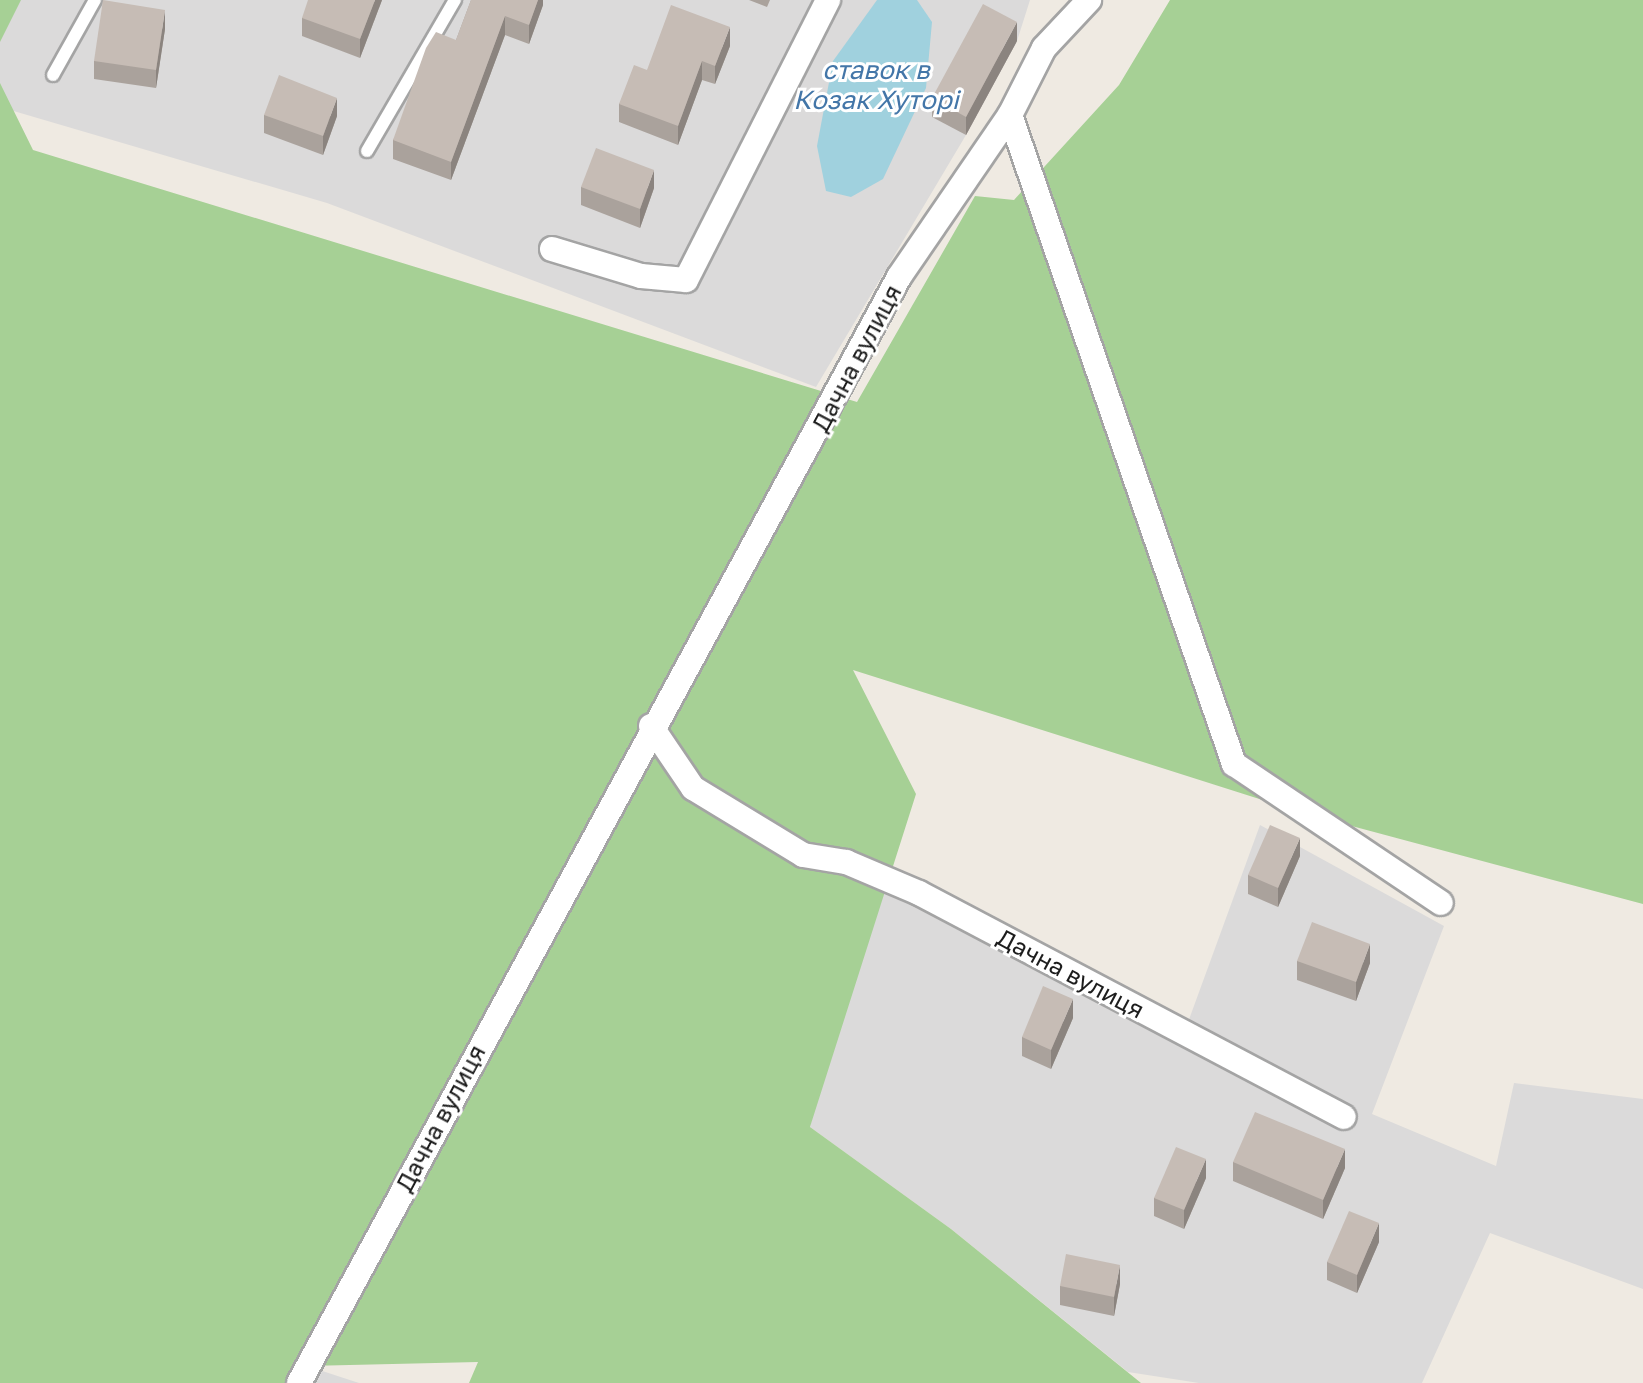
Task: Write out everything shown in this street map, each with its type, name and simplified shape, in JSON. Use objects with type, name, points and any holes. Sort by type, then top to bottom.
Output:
[{"type":"street","points":[[552,249],[641,276],[686,280],[828,0]]},
{"type":"street","name":"Дачна вулиця","points":[[299,1383],[651,726],[899,277],[1010,115],[1044,48],[1080,2]]},
{"type":"street","points":[[1010,115],[1234,764],[1441,903]]},
{"type":"street","name":"Дачна вулиця","points":[[651,726],[693,788],[803,855],[846,862],[919,893],[1343,1117]]},
{"type":"lane","points":[[53,75],[95,0]]},
{"type":"lane","points":[[367,151],[455,0]]},
{"type":"shaded area","points":[[0,0],[1030,0],[1017,41],[966,135],[816,387],[327,203],[0,107]]},
{"type":"shaded area","points":[[1260,825],[1444,926],[1372,1114],[1496,1166],[1514,1083],[1643,1099],[1643,1289],[1490,1233],[1422,1383],[1199,1383],[1128,1372],[951,1229],[810,1127],[878,861],[1187,1025]]},
{"type":"shaded area","points":[[307,1366],[359,1383],[299,1383]]},
{"type":"green space","points":[[0,0],[21,0],[0,42]]},
{"type":"green space","points":[[1170,0],[1643,0],[1643,904],[1307,814],[853,670],[916,794],[810,1127],[951,1229],[1141,1383],[469,1383],[478,1362],[307,1366],[296,1383],[0,1383],[0,83],[33,150],[857,402],[975,196],[1014,200],[1119,85]]},
{"type":"water","name":"ставок в Козак Хуторі","points":[[877,0],[917,0],[932,22],[926,88],[883,179],[851,197],[826,191],[817,146],[833,61]]},
{"type":"building","points":[[103,0],[165,10],[156,70],[94,61]]},
{"type":"building","points":[[308,0],[375,0],[360,39],[302,18]]},
{"type":"building","points":[[471,0],[538,0],[529,25],[505,16],[451,162],[393,140],[426,48],[436,32],[456,40]]},
{"type":"building","points":[[983,4],[1017,22],[966,117],[932,98]]},
{"type":"building","points":[[671,5],[730,27],[715,66],[702,61],[678,126],[619,104],[634,65],[647,70]]},
{"type":"building","points":[[279,75],[337,98],[323,136],[264,115]]},
{"type":"building","points":[[596,148],[654,170],[640,209],[581,187]]},
{"type":"building","points":[[1270,825],[1300,838],[1278,888],[1248,875]]},
{"type":"building","points":[[1312,922],[1370,944],[1356,982],[1297,961]]},
{"type":"building","points":[[1043,986],[1073,999],[1051,1050],[1022,1037]]},
{"type":"building","points":[[1255,1112],[1345,1149],[1323,1200],[1233,1162]]},
{"type":"building","points":[[1176,1147],[1206,1159],[1184,1210],[1154,1198]]},
{"type":"building","points":[[1349,1211],[1379,1223],[1357,1275],[1327,1262]]},
{"type":"building","points":[[1066,1254],[1120,1265],[1114,1297],[1060,1286]]}]
